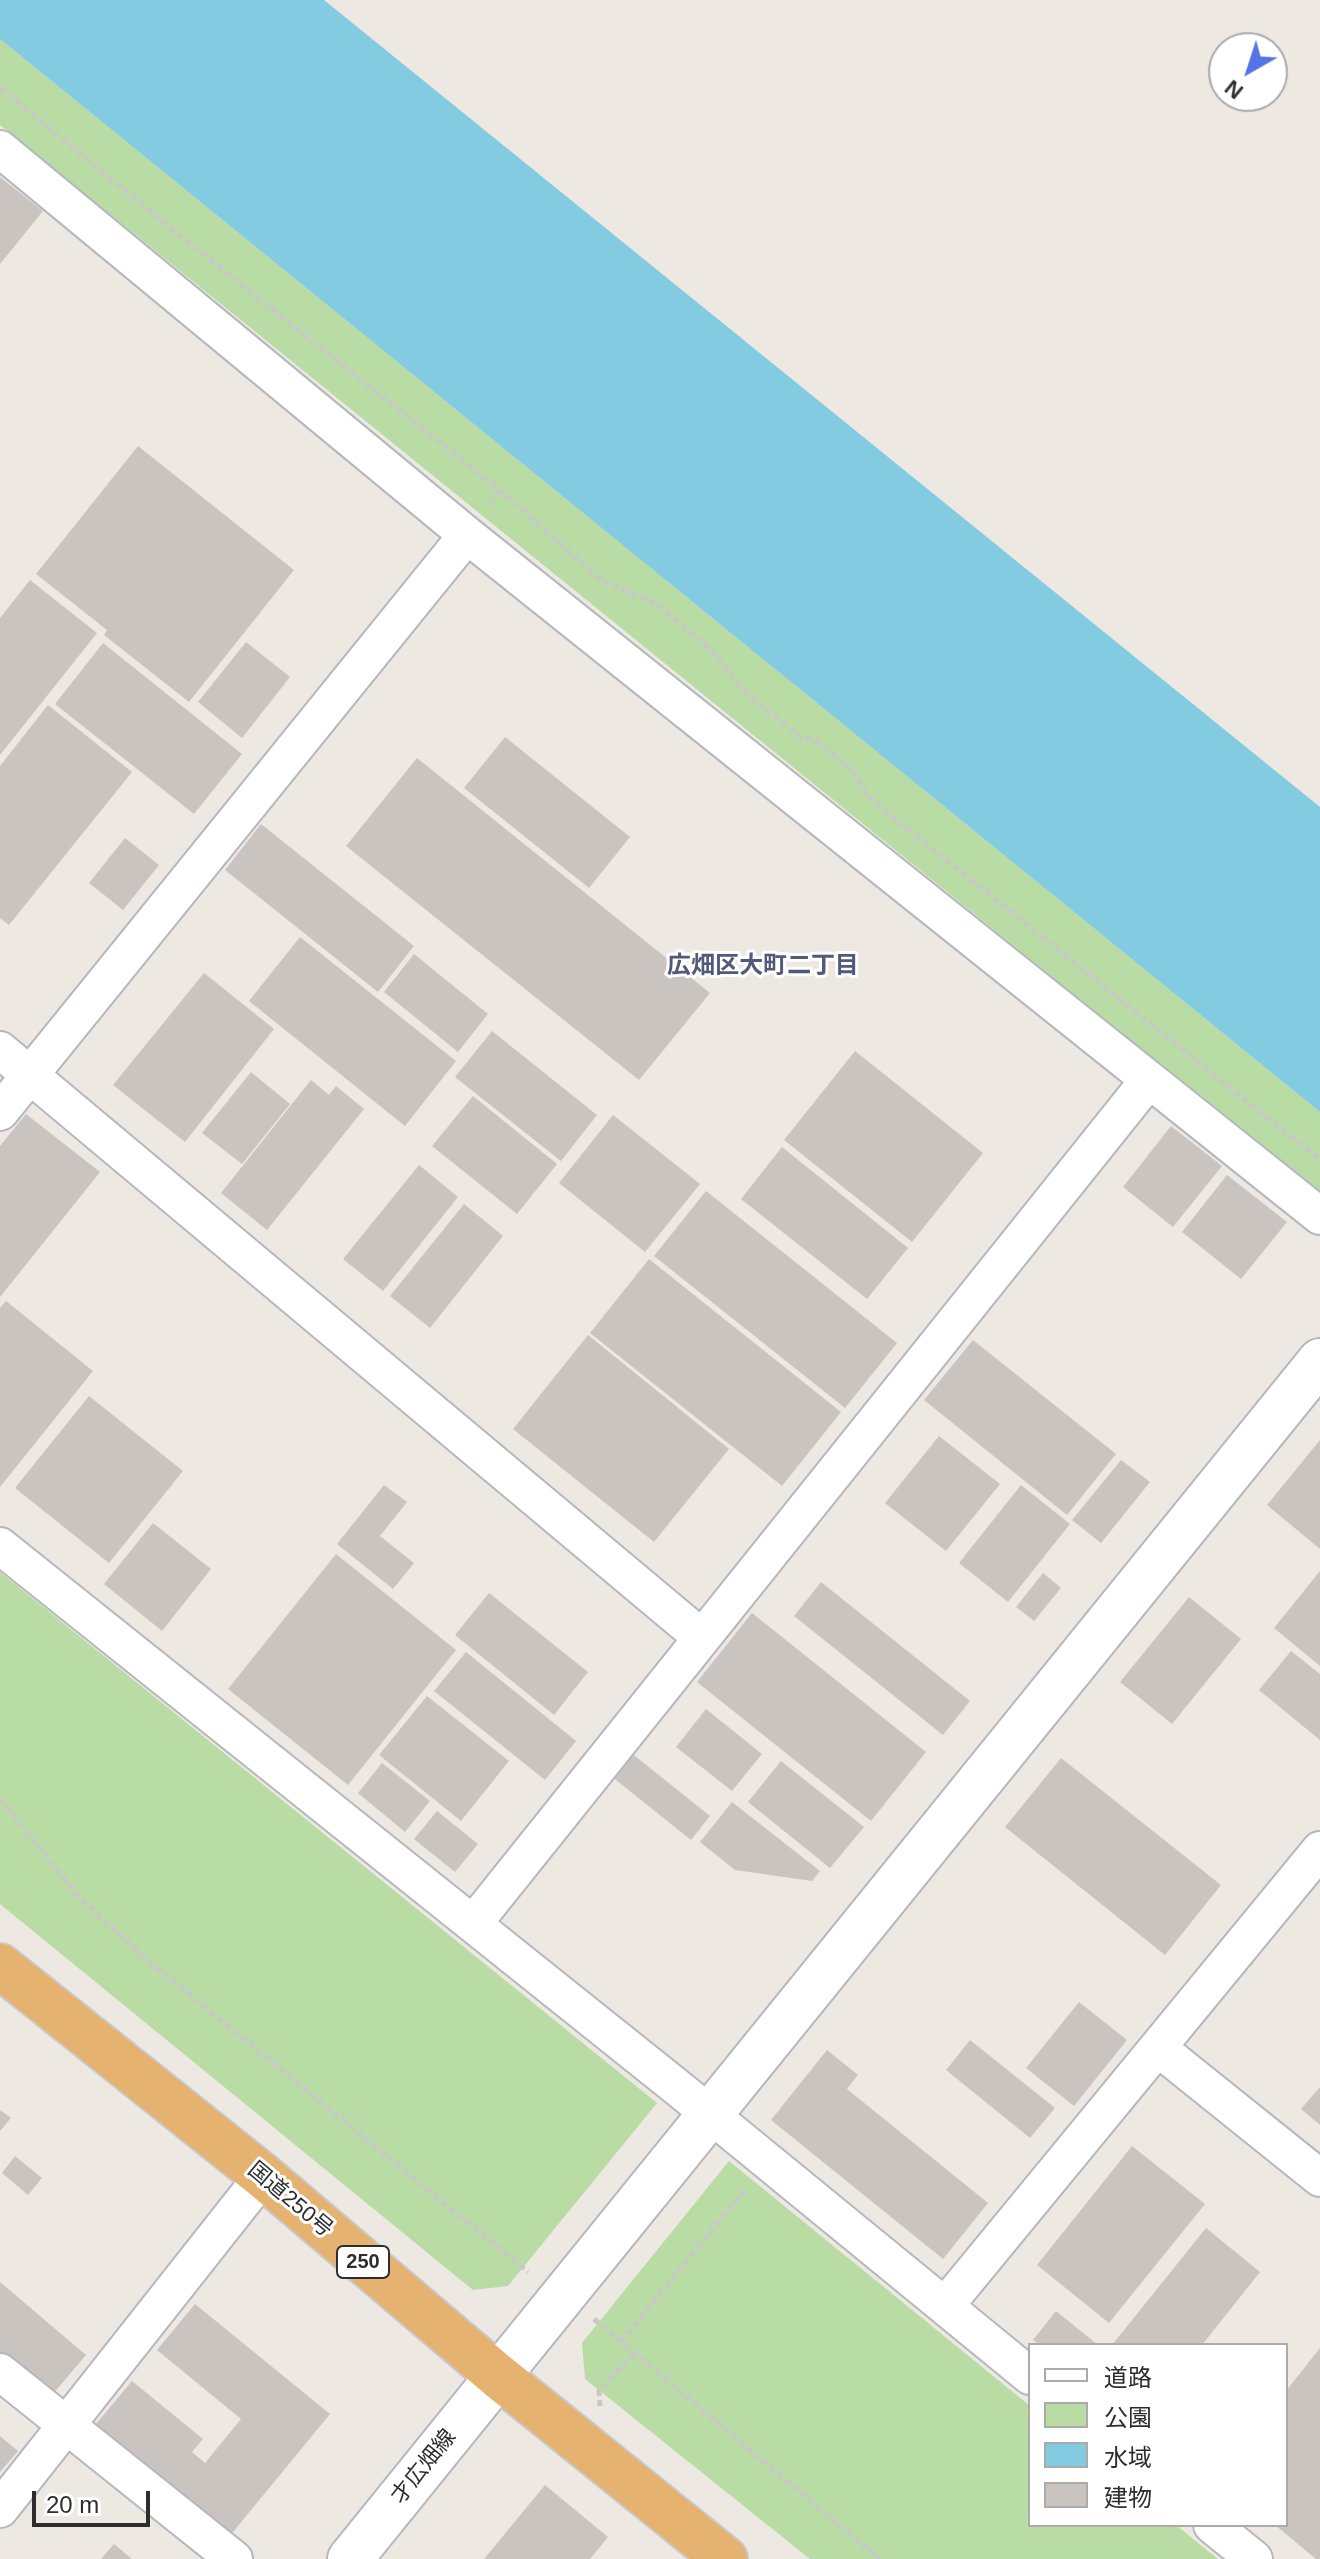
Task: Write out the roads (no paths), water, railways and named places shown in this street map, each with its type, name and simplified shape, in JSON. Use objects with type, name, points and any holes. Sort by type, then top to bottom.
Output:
[{"type":"highway","name":"国道250号","points":[[0,1966],[263,2176],[498,2376],[725,2559]]},
{"type":"street","points":[[0,149],[467,535],[1320,1216]]},
{"type":"street","points":[[0,1112],[467,535]]},
{"type":"street","points":[[0,1050],[701,1637]]},
{"type":"street","points":[[473,1924],[1148,1081]]},
{"type":"street","name":"才広畑線","points":[[350,2559],[1320,1361]]},
{"type":"street","points":[[0,1546],[711,2114],[1028,2374]]},
{"type":"street","points":[[945,2306],[1320,1850]]},
{"type":"street","points":[[1158,2048],[1320,2178]]},
{"type":"street","points":[[0,2509],[263,2176]]},
{"type":"street","points":[[0,2372],[234,2559]]},
{"type":"street","points":[[1214,2527],[1254,2559]]},
{"type":"water","points":[[0,0],[324,0],[1320,807],[1320,1112],[0,39]]},
{"type":"district","name":"広畑区大町二丁目","points":[[763,966]]}]
